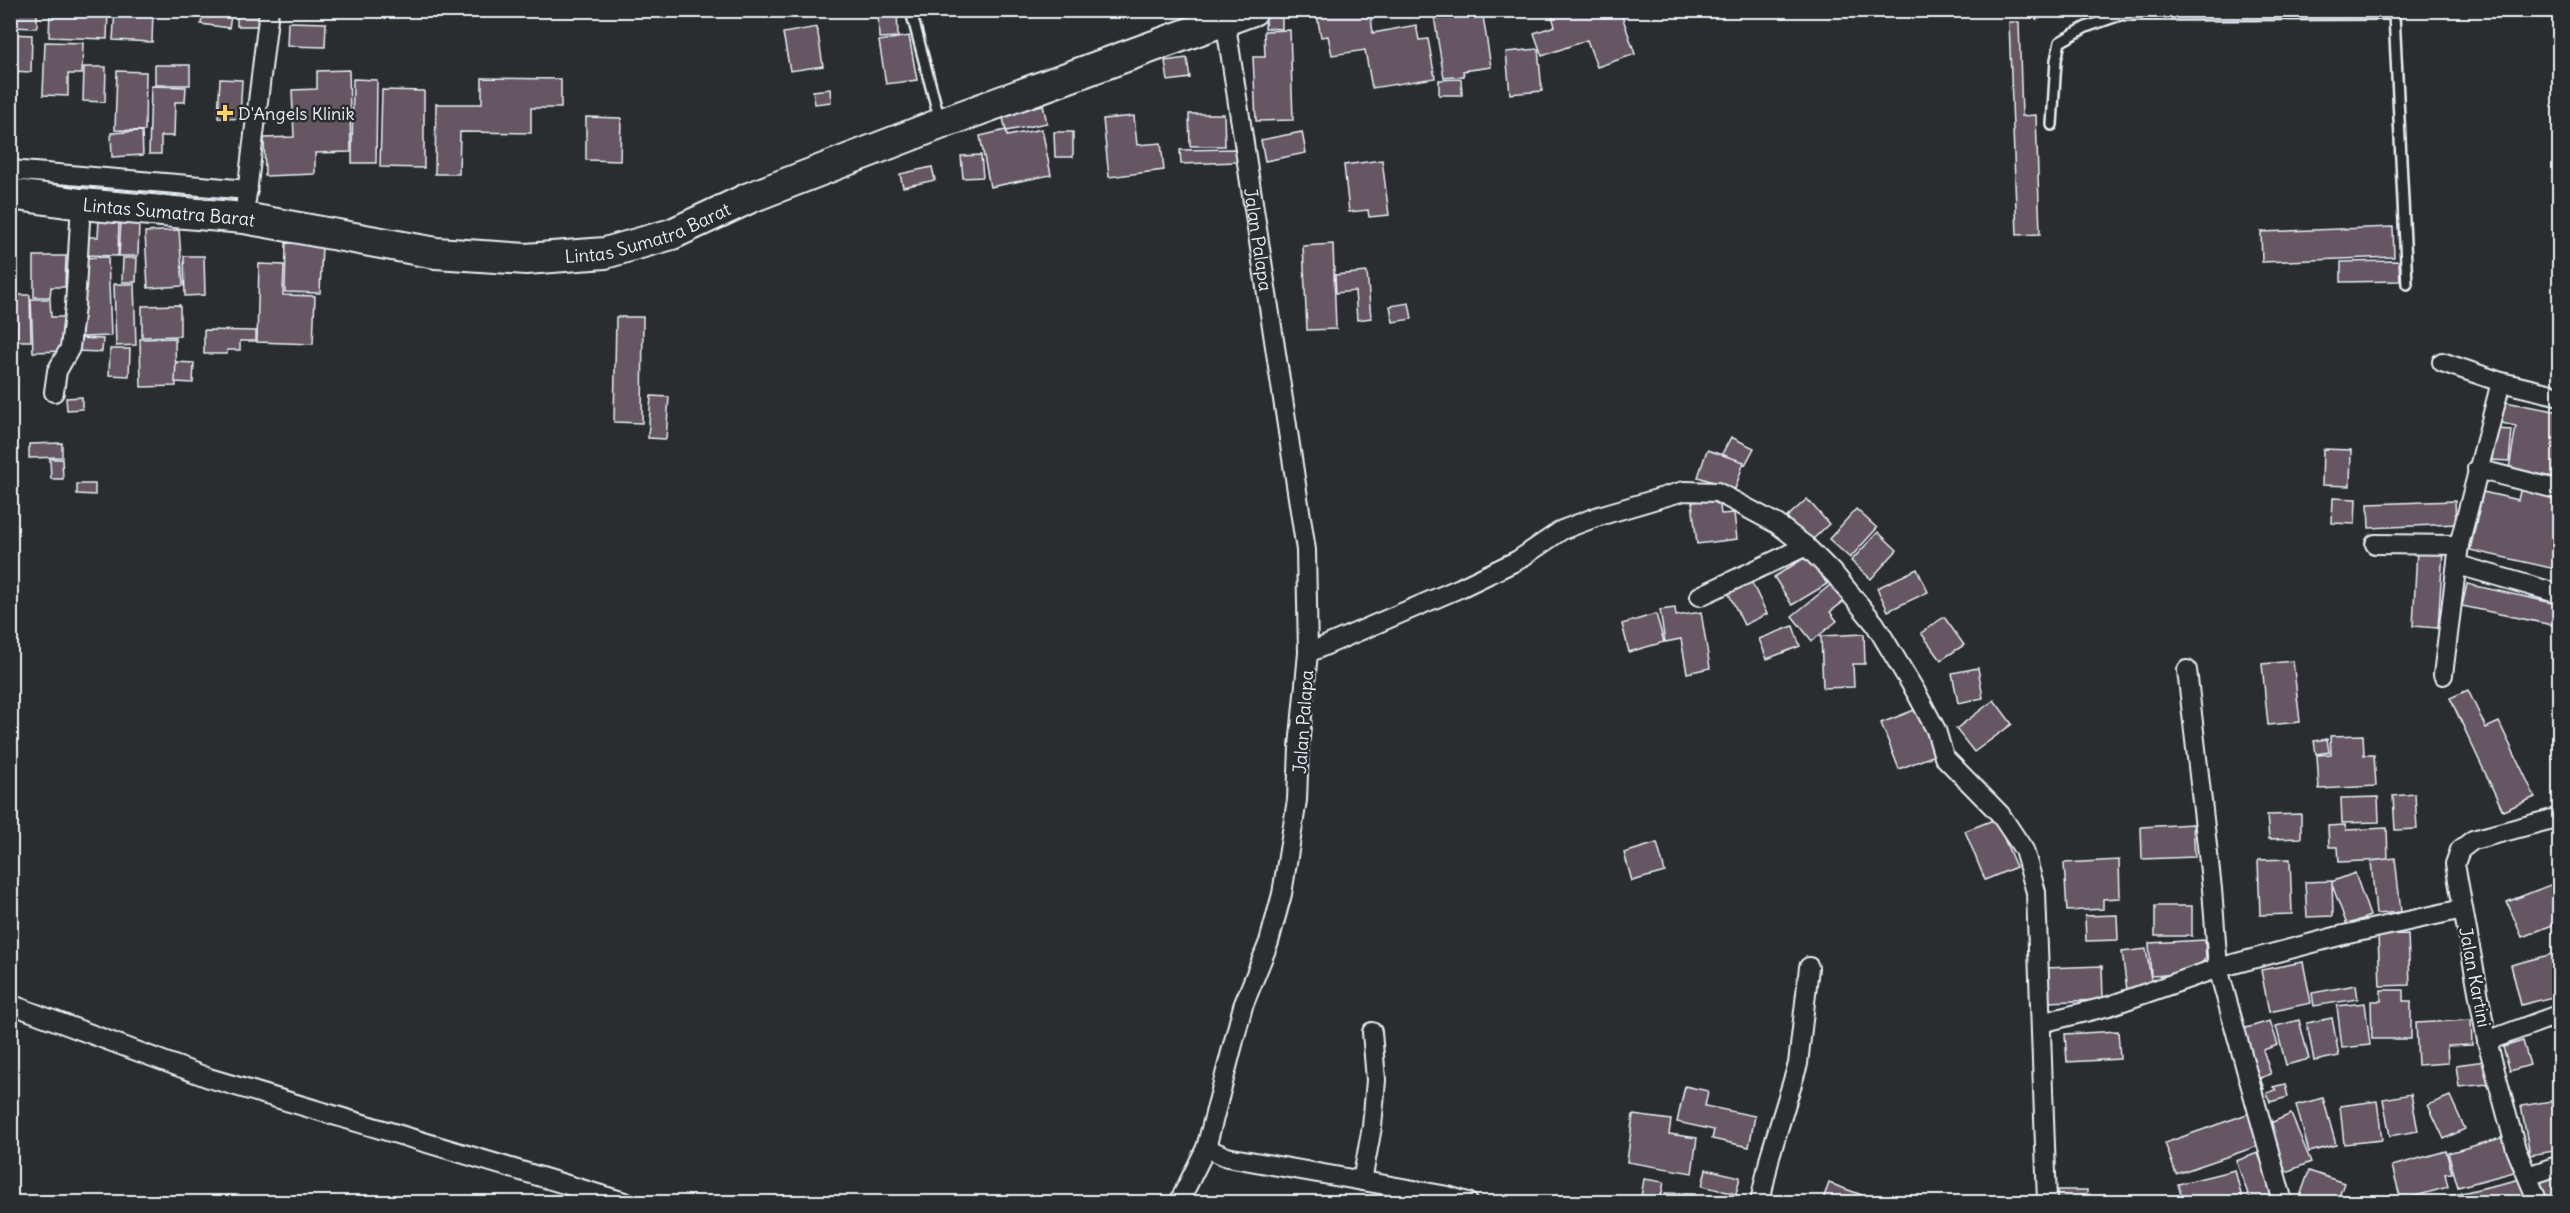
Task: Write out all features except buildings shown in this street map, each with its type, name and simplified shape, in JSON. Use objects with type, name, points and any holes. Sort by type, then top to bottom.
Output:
[{"type":"highway","name":"Lintas Sumatra Barat","points":[[10,194],[81,204],[246,204],[436,253],[526,259],[605,253],[672,234],[749,198],[940,124],[1224,16],[1253,10]]},
{"type":"street","points":[[10,170],[246,204],[268,10]]},
{"type":"street","name":"Jalan Palapa","points":[[1179,1203],[1206,1148],[1243,1005],[1269,942],[1282,894],[1298,800],[1299,747],[1308,653],[1306,550],[1224,16]]},
{"type":"street","points":[[54,392],[57,371],[70,348],[81,204]]},
{"type":"street","points":[[2442,362],[2501,382],[2559,396]]},
{"type":"street","points":[[2443,675],[2459,545],[2501,382]]},
{"type":"street","points":[[2477,469],[2559,490]]},
{"type":"street","points":[[1308,653],[1460,588],[1518,560],[1562,530],[1599,516],[1684,491],[1717,492],[1777,524],[1806,546],[1836,576],[1875,624],[1922,703],[1936,730],[1944,757],[2000,814],[2024,850],[2036,892],[2047,1203]]},
{"type":"street","points":[[2374,544],[2459,545]]},
{"type":"street","points":[[1700,596],[1806,546]]},
{"type":"street","points":[[2458,565],[2559,594]]},
{"type":"street","points":[[2187,670],[2212,889],[2218,968],[2283,1203]]},
{"type":"street","name":"Jalan Kartini","points":[[2538,1203],[2516,1149],[2487,1041],[2455,864],[2460,850],[2473,840],[2559,817]]},
{"type":"street","points":[[2041,1023],[2109,1006],[2218,968],[2339,936],[2463,909]]},
{"type":"street","points":[[1760,1203],[1770,1156],[1798,1064],[1809,967]]},
{"type":"street","points":[[10,1004],[209,1078],[625,1203]]},
{"type":"street","points":[[2487,1041],[2559,1014]]},
{"type":"street","points":[[1362,1181],[1372,1127],[1376,1080],[1372,1032]]},
{"type":"street","points":[[1206,1148],[1227,1157],[1448,1196],[1468,1203]]},
{"type":"street","points":[[2528,1176],[2559,1165]]},
{"type":"lane","points":[[2052,125],[2056,60],[2060,42],[2086,27],[2128,13],[2395,12],[2407,284]]},
{"type":"lane","points":[[912,15],[940,124]]},
{"type":"place","name":"D'Angels Klinik","points":[[225,113]]}]
